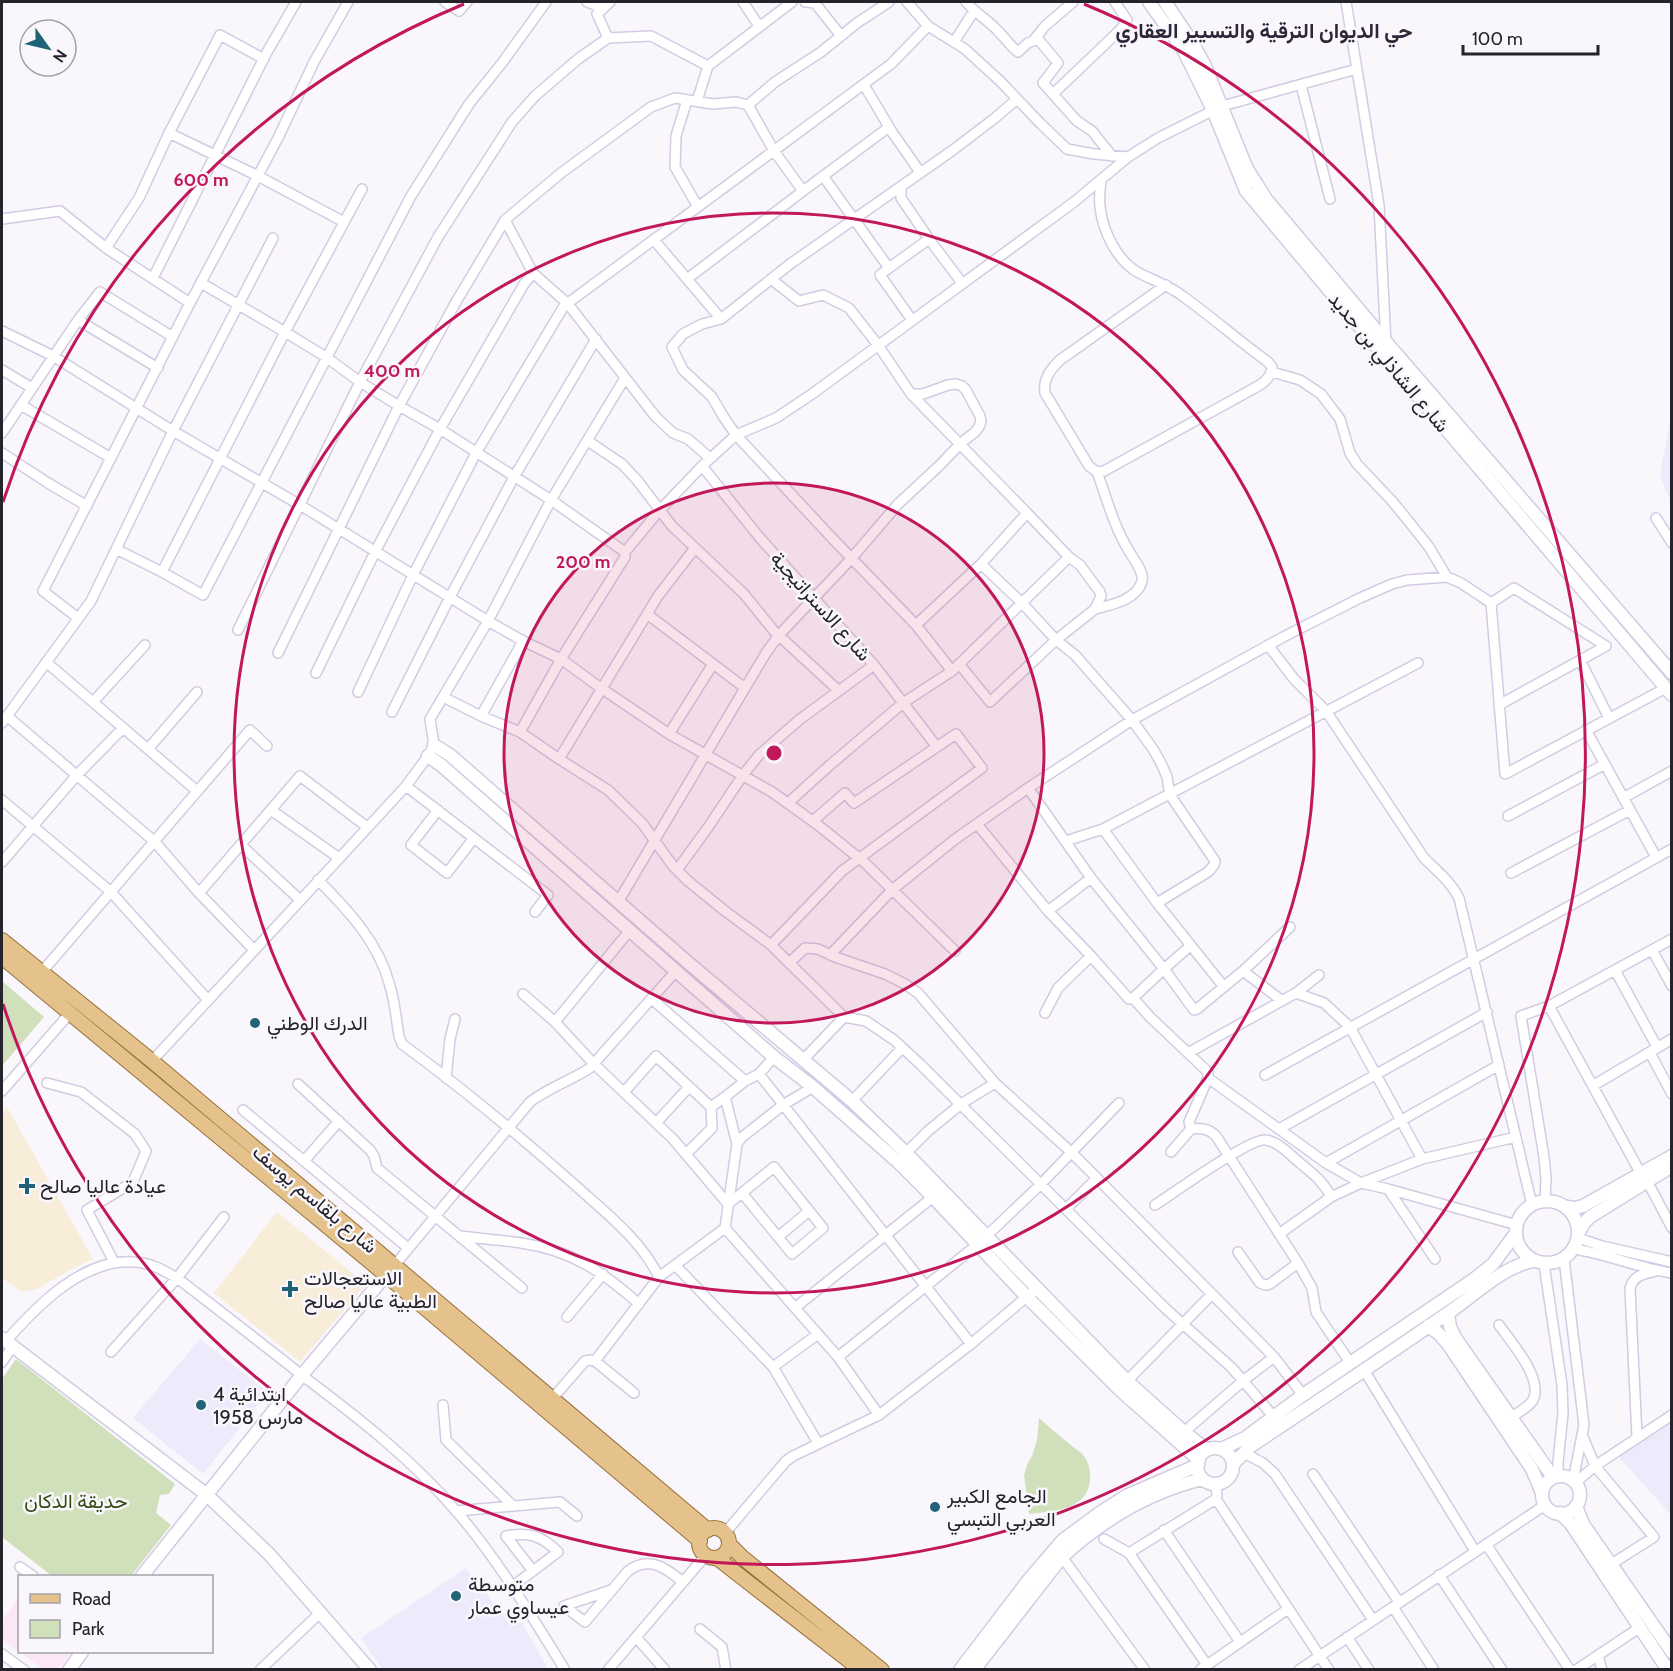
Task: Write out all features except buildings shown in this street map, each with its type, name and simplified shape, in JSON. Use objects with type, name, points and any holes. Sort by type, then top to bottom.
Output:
[{"type":"main road","name":"شارع بلقاسم يوسف","points":[[2,940],[152,1062],[390,1270],[704,1536]]},
{"type":"main road","name":"شارع بلقاسم يوسف","points":[[2,957],[552,1399],[704,1536]]},
{"type":"main road","points":[[861,1670],[701,1551],[704,1536],[718,1529],[742,1557],[882,1670]]},
{"type":"main road","points":[[712,1557],[726,1553],[727,1538]]},
{"type":"street","points":[[153,278],[264,59],[296,2]]},
{"type":"street","points":[[78,618],[43,591],[190,303],[278,138],[314,62],[348,2]]},
{"type":"street","points":[[445,2],[459,11],[467,2]]},
{"type":"street","points":[[116,549],[203,595],[394,226],[469,104],[546,2]]},
{"type":"street","points":[[587,2],[607,5]]},
{"type":"street","points":[[742,2],[759,26]]},
{"type":"street","points":[[698,101],[708,66],[792,2]]},
{"type":"street","points":[[805,2],[815,3],[841,36]]},
{"type":"street","points":[[748,105],[775,82],[821,52],[857,23],[889,2]]},
{"type":"street","points":[[906,2],[928,26],[965,49],[1067,148],[1094,154],[1128,157]]},
{"type":"street","points":[[966,2],[1018,52],[1028,43],[1038,39],[1058,63],[1043,83],[1077,121],[1092,131],[1113,156]]},
{"type":"street","points":[[1033,41],[1045,26],[1073,2]]},
{"type":"street","points":[[1053,94],[1120,30],[1127,20],[1115,2]]},
{"type":"street","name":"شارع الشاذلي بن جديد","points":[[1149,2],[1183,49],[1217,108],[1256,185],[1384,347],[1669,691]]},
{"type":"street","name":"شارع الشاذلي بن جديد","points":[[1166,2],[1205,66],[1217,108]]},
{"type":"street","points":[[1346,2],[1379,205],[1384,347]]},
{"type":"street","points":[[607,5],[597,14],[608,38]]},
{"type":"street","points":[[954,42],[974,11]]},
{"type":"street","points":[[358,692],[413,575],[476,453],[564,306],[864,85],[891,64],[928,26]]},
{"type":"street","points":[[106,248],[139,198],[169,133],[220,35],[264,59]]},
{"type":"street","points":[[238,630],[360,382],[438,237],[512,122],[535,96],[578,58],[608,38],[651,36],[708,66]]},
{"type":"street","points":[[520,732],[561,659],[625,557],[625,552],[659,511],[710,458],[736,435],[777,418],[1074,202],[1128,157],[1158,138],[1217,108],[1357,69]]},
{"type":"street","points":[[1301,84],[1330,199]]},
{"type":"street","points":[[864,85],[920,172]]},
{"type":"street","points":[[279,653],[399,406],[456,302],[505,220],[561,173],[651,107],[675,98],[713,104],[736,102],[748,105],[774,151],[802,191]]},
{"type":"street","points":[[1017,99],[995,118],[901,187],[790,264],[721,319],[702,324],[683,334],[672,347],[684,370],[712,397],[736,435],[851,559],[990,702],[1056,640],[1095,609],[1130,597],[1142,581],[1142,574],[1113,518],[1097,472],[1089,466],[1045,393],[1044,385],[1051,369],[1059,360],[1166,285]]},
{"type":"street","points":[[687,100],[676,136],[675,167],[698,207]]},
{"type":"street","points":[[687,279],[889,127]]},
{"type":"street","points":[[169,133],[258,176],[344,222]]},
{"type":"street","points":[[823,176],[889,268]]},
{"type":"street","points":[[1097,472],[1104,471],[1260,385],[1272,372],[1268,362],[1186,298],[1130,267],[1121,258],[1113,246],[1100,210],[1101,180]]},
{"type":"street","points":[[901,187],[901,198],[962,283]]},
{"type":"street","points":[[162,572],[285,332],[362,189]]},
{"type":"street","points":[[2,219],[60,211],[106,248],[190,303]]},
{"type":"street","points":[[505,220],[533,273],[568,304],[655,416],[673,433],[688,439],[710,458]]},
{"type":"street","points":[[254,950],[199,893],[154,841],[77,776],[4,720],[91,601],[173,431],[273,238]]},
{"type":"street","points":[[912,320],[880,275],[929,239]]},
{"type":"street","points":[[654,240],[721,319]]},
{"type":"street","points":[[316,673],[375,552],[440,429],[524,284],[533,273]]},
{"type":"street","points":[[771,279],[799,301],[823,295],[849,308],[878,345],[911,394],[1069,557],[1080,565],[1100,592],[1101,596],[1095,609]]},
{"type":"street","points":[[201,283],[326,357],[360,382],[440,429],[551,500],[625,552]]},
{"type":"street","points":[[2,433],[78,320],[100,292],[173,337]]},
{"type":"street","points":[[78,320],[158,368]]},
{"type":"street","points":[[2,331],[53,356],[488,621],[561,659],[669,734],[788,803],[860,859],[955,951]]},
{"type":"street","points":[[392,712],[514,477],[596,339]]},
{"type":"street","name":"شارع الشاذلي بن جديد","points":[[1384,347],[1671,673]]},
{"type":"street","points":[[2,370],[32,388]]},
{"type":"street","points":[[1272,372],[1300,380],[1321,394],[1340,419],[1350,453],[1357,464],[1392,501],[1430,548],[1447,577]]},
{"type":"street","points":[[625,378],[551,500],[488,621],[430,719],[431,751],[441,765],[675,972],[774,1057],[813,1087],[982,1240]]},
{"type":"street","points":[[618,902],[744,688],[779,635],[851,559],[898,504],[975,432],[981,421],[962,386],[948,385],[923,394],[911,394]]},
{"type":"street","points":[[21,405],[111,458]]},
{"type":"street","points":[[588,441],[622,464],[672,526],[744,594],[779,635],[839,691]]},
{"type":"street","points":[[2,453],[87,506]]},
{"type":"street","name":"شارع الاستراتيجية","points":[[702,466],[760,538],[874,665],[937,747]]},
{"type":"street","points":[[916,625],[981,564],[1027,513]]},
{"type":"street","points":[[1656,518],[1671,543]]},
{"type":"street","points":[[558,759],[658,596],[695,548]]},
{"type":"street","points":[[788,803],[903,703],[956,668],[1069,557]]},
{"type":"street","points":[[981,564],[1056,640],[1075,655],[1132,720],[1154,749],[1167,777],[1170,795],[1215,861],[1208,872],[1157,903]]},
{"type":"street","points":[[830,955],[892,890],[954,840],[1132,720],[1268,645],[1392,584],[1407,580],[1447,577],[1461,582],[1491,603]]},
{"type":"street","points":[[1491,603],[1514,588],[1606,646],[1499,705]]},
{"type":"street","points":[[1491,603],[1505,774],[1609,717],[1669,691]]},
{"type":"street","points":[[647,614],[744,688]]},
{"type":"street","points":[[481,716],[523,641]]},
{"type":"street","points":[[93,702],[145,645]]},
{"type":"street","points":[[1268,645],[1294,679],[1326,711],[1424,858],[1455,890],[1462,908],[1516,1137],[1538,1203]]},
{"type":"street","points":[[1580,660],[1609,717]]},
{"type":"street","points":[[46,662],[197,791]]},
{"type":"street","points":[[1066,842],[1103,829],[1170,795],[1418,663]]},
{"type":"street","points":[[669,734],[713,664]]},
{"type":"street","points":[[677,870],[759,755],[799,720],[874,665]]},
{"type":"street","points":[[148,749],[198,692]]},
{"type":"street","points":[[443,697],[520,732],[608,790],[642,823],[677,870],[725,911],[771,945],[844,1017],[866,1021],[902,1048],[1183,1324],[1244,1380],[1274,1417]]},
{"type":"street","points":[[2,862],[77,776],[123,728]]},
{"type":"street","points":[[41,973],[250,730],[267,746]]},
{"type":"street","points":[[1586,730],[1656,857]]},
{"type":"street","points":[[771,945],[842,871],[981,768],[956,734],[854,803],[845,793],[813,821]]},
{"type":"street","points":[[152,1062],[406,786],[431,751]]},
{"type":"street","points":[[431,751],[450,755],[618,902],[852,1101],[906,1153],[982,1240],[1120,1390],[1201,1458]]},
{"type":"street","points":[[1508,816],[1605,764]]},
{"type":"street","points":[[1623,798],[1671,771]]},
{"type":"street","points":[[199,893],[300,776],[368,827]]},
{"type":"street","points":[[406,786],[548,895],[535,912]]},
{"type":"street","points":[[1028,788],[1091,878],[1194,1010],[1244,971],[1290,927]]},
{"type":"street","points":[[2,800],[111,892],[208,1000]]},
{"type":"street","points":[[271,810],[339,858]]},
{"type":"street","points":[[438,810],[411,845],[447,873],[474,838]]},
{"type":"street","points":[[1511,873],[1630,810]]},
{"type":"street","points":[[977,824],[1048,911],[1129,999],[1133,998],[1208,1072],[1208,1078],[1189,1122],[1191,1129]]},
{"type":"street","points":[[1103,829],[1157,903],[1224,987]]},
{"type":"street","points":[[241,845],[300,900]]},
{"type":"street","points":[[1265,1075],[1671,849]]},
{"type":"street","points":[[1048,911],[1091,878]]},
{"type":"street","points":[[318,880],[344,907],[373,944],[390,985],[402,1044],[509,1127],[617,1223],[639,1246],[659,1277]]},
{"type":"street","points":[[555,1022],[630,930]]},
{"type":"street","points":[[1538,1203],[1546,1178],[1521,1016],[1549,1006],[1671,939]]},
{"type":"street","points":[[1133,998],[1190,946]]},
{"type":"street","points":[[789,963],[805,948],[818,949],[885,974],[918,993],[995,1083],[1071,1152],[1212,1294],[1274,1357],[1303,1395]]},
{"type":"street","points":[[1652,950],[1670,981]]},
{"type":"street","points":[[1045,1013],[1058,988],[1091,956]]},
{"type":"street","points":[[1615,970],[1671,1094]]},
{"type":"street","points":[[1244,971],[1281,1000]]},
{"type":"street","points":[[143,1575],[302,1375],[530,1102],[537,1096],[578,1076],[594,1064],[675,972]]},
{"type":"street","points":[[1188,1053],[1296,993],[1319,975]]},
{"type":"street","points":[[1296,993],[1324,1003],[1350,1027],[1422,1160]]},
{"type":"street","points":[[523,994],[555,1022],[594,1064],[673,1139],[728,1204]]},
{"type":"street","points":[[652,999],[745,1081]]},
{"type":"street","points":[[1549,1006],[1671,1228]]},
{"type":"street","points":[[1280,1129],[1487,1012]]},
{"type":"street","points":[[2,1091],[70,1013]]},
{"type":"street","points":[[803,1060],[844,1017]]},
{"type":"street","points":[[446,1078],[447,1055],[456,1019]]},
{"type":"street","points":[[1594,1085],[1671,1039]]},
{"type":"street","points":[[852,1101],[902,1048]]},
{"type":"street","points":[[624,1092],[656,1056],[711,1107],[712,1128],[686,1154]]},
{"type":"street","points":[[711,1107],[745,1081],[759,1074],[774,1057]]},
{"type":"street","points":[[1326,1163],[1499,1065]]},
{"type":"street","points":[[759,1074],[971,1344]]},
{"type":"street","points":[[1208,1078],[1326,1163],[1361,1183],[1388,1189],[1516,1229]]},
{"type":"street","points":[[47,1083],[81,1092],[135,1134],[146,1150],[133,1182],[87,1210],[114,1262]]},
{"type":"street","points":[[906,1153],[927,1131],[961,1104],[995,1083]]},
{"type":"street","points":[[298,1084],[370,1150],[377,1168],[522,1288]]},
{"type":"street","points":[[656,1123],[689,1087]]},
{"type":"street","points":[[737,1144],[741,1138],[783,1105],[813,1087]]},
{"type":"street","points":[[595,1361],[659,1277],[725,1228],[737,1144],[725,1097]]},
{"type":"street","points":[[838,1357],[982,1240],[1040,1185],[1119,1102]]},
{"type":"street","points":[[243,1110],[408,1248]]},
{"type":"street","points":[[304,1161],[339,1121]]},
{"type":"street","points":[[1170,1152],[1191,1129],[1211,1131],[1216,1136],[1298,1263],[1312,1288],[1316,1312],[1351,1364]]},
{"type":"street","points":[[1279,1234],[1331,1197],[1361,1183],[1422,1160],[1516,1137]]},
{"type":"street","points":[[1155,1205],[1229,1156],[1259,1140],[1268,1140],[1278,1145],[1318,1178],[1326,1186],[1331,1197]]},
{"type":"street","points":[[1233,1464],[1251,1446],[1448,1313],[1508,1269],[1538,1262],[1554,1263],[1564,1259],[1584,1223],[1590,1217],[1671,1156]]},
{"type":"street","points":[[1567,1208],[1583,1206],[1671,1166]]},
{"type":"street","points":[[728,1204],[774,1167],[823,1228],[792,1254],[742,1193]]},
{"type":"street","points":[[1066,1209],[1097,1178]]},
{"type":"street","points":[[1388,1189],[1434,1259]]},
{"type":"street","points":[[796,1307],[933,1197]]},
{"type":"street","points":[[960,1670],[1027,1582],[1063,1540],[1126,1496],[1201,1458],[1239,1442],[1303,1395],[1478,1276],[1501,1254],[1516,1229],[1520,1217],[1538,1203],[1553,1201],[1567,1208],[1578,1222],[1577,1239]]},
{"type":"street","points":[[778,1237],[809,1211]]},
{"type":"street","points":[[111,1352],[177,1278],[224,1217]]},
{"type":"street","points":[[725,1228],[838,1357],[879,1415]]},
{"type":"street","points":[[1516,1229],[1518,1244],[1524,1254],[1538,1262],[1562,1385],[1563,1413],[1556,1477]]},
{"type":"street","points":[[459,1235],[538,1246],[580,1260],[603,1274],[639,1304]]},
{"type":"street","points":[[1577,1239],[1671,1262]]},
{"type":"street","points":[[1577,1239],[1599,1254],[1671,1274]]},
{"type":"street","points":[[1238,1252],[1260,1283],[1265,1285],[1270,1284],[1298,1263]]},
{"type":"street","points":[[1564,1259],[1584,1425],[1574,1482]]},
{"type":"street","points":[[2,1362],[7,1342],[26,1318],[64,1286],[89,1271],[114,1262],[135,1262],[158,1267],[177,1278],[391,1445],[456,1511],[513,1586],[565,1670]]},
{"type":"street","points":[[675,1265],[773,1367],[818,1443]]},
{"type":"street","points":[[1637,1437],[1630,1288],[1637,1277],[1656,1271]]},
{"type":"street","points":[[567,1317],[603,1274]]},
{"type":"street","points":[[727,1538],[786,1461],[799,1452],[879,1415],[971,1344],[1032,1293]]},
{"type":"street","points":[[1032,1293],[1184,1432],[1201,1458],[1198,1470],[1202,1479],[1211,1484],[1227,1480],[1231,1475],[1233,1464],[1231,1457],[1221,1449]]},
{"type":"street","points":[[1127,1381],[1212,1294]]},
{"type":"street","points":[[1448,1313],[1453,1333],[1511,1418],[1556,1477]]},
{"type":"street","points":[[1499,1325],[1528,1368],[1536,1391],[1533,1402],[1511,1418]]},
{"type":"street","points":[[1428,1326],[1448,1344],[1532,1469],[1544,1499],[1554,1512],[1560,1514],[1571,1524],[1664,1668]]},
{"type":"street","points":[[773,1367],[818,1334]]},
{"type":"street","points":[[7,1342],[207,1495],[269,1554],[370,1670]]},
{"type":"street","points":[[1184,1432],[1274,1357]]},
{"type":"street","points":[[552,1399],[585,1361],[590,1360],[595,1361],[634,1393]]},
{"type":"street","points":[[1364,1370],[1475,1551]]},
{"type":"street","points":[[443,1405],[446,1440],[513,1506]]},
{"type":"street","points":[[1574,1482],[1671,1415]]},
{"type":"street","points":[[1582,1437],[1595,1466],[1654,1537],[1611,1564]]},
{"type":"street","points":[[1244,1453],[1263,1463],[1275,1474],[1373,1620]]},
{"type":"street","points":[[1313,1474],[1396,1605],[1434,1670]]},
{"type":"street","points":[[1299,1670],[1486,1544],[1544,1499],[1546,1484],[1556,1477],[1566,1477],[1574,1482],[1580,1497],[1576,1506],[1560,1514]]},
{"type":"street","points":[[974,1670],[1062,1557],[1095,1529],[1155,1495],[1202,1479]]},
{"type":"street","points":[[1216,1484],[1216,1499],[1329,1670]]},
{"type":"street","points":[[1129,1553],[1216,1499]]},
{"type":"street","points":[[456,1511],[560,1502],[576,1515]]},
{"type":"street","points":[[1576,1506],[1583,1524],[1671,1652]]},
{"type":"street","points":[[1164,1530],[1240,1642]]},
{"type":"street","points":[[513,1586],[533,1571],[558,1552],[534,1535],[506,1536],[533,1571]]},
{"type":"street","points":[[1104,1539],[1129,1553],[1203,1667],[1288,1609]]},
{"type":"street","points":[[1486,1544],[1570,1670]]},
{"type":"street","points":[[608,1670],[683,1582],[712,1557]]},
{"type":"street","points":[[1062,1557],[1145,1670]]},
{"type":"street","points":[[611,1590],[564,1606],[585,1622],[628,1570],[642,1564],[667,1569],[683,1582]]},
{"type":"street","points":[[20,1567],[32,1575]]},
{"type":"street","points":[[1439,1575],[1502,1670]]},
{"type":"street","points":[[260,1670],[321,1612]]},
{"type":"street","points":[[1576,1670],[1639,1628]]},
{"type":"street","points":[[700,1629],[722,1647],[726,1670]]},
{"type":"street","points":[[636,1637],[665,1670]]},
{"type":"street","points":[[1347,1637],[1369,1670]]},
{"type":"street","points":[[2,1653],[24,1670]]},
{"type":"street","points":[[69,1670],[81,1653]]},
{"type":"street","points":[[1598,1655],[1602,1670]]},
{"type":"shaded area","points":[[1671,416],[1671,503],[1660,475]]},
{"type":"shaded area","name":"عيادة عاليا صالح","points":[[7,1107],[93,1259],[37,1289],[22,1292],[2,1278],[2,1113]]},
{"type":"shaded area","name":"الاستعجالات الطبية عاليا صالح","points":[[277,1212],[366,1284],[300,1362],[214,1293]]},
{"type":"shaded area","name":"ابتدائية 4 مارس 1958","points":[[200,1339],[268,1392],[203,1474],[133,1418]]},
{"type":"shaded area","points":[[1671,1421],[1671,1515],[1618,1456]]},
{"type":"shaded area","name":"متوسطة عيساوي عمار","points":[[466,1568],[509,1623],[522,1623],[548,1669],[382,1669],[361,1638]]},
{"type":"shaded area","points":[[18,1597],[18,1651],[2,1639],[2,1621]]},
{"type":"shaded area","points":[[21,1653],[70,1653],[58,1669],[43,1669]]},
{"type":"green space","points":[[2,981],[44,1017],[2,1066]]},
{"type":"green space","name":"حديقة الدكان","points":[[16,1359],[175,1484],[169,1494],[160,1495],[156,1513],[171,1525],[132,1575],[51,1575],[2,1537],[2,1379]]},
{"type":"green space","points":[[1039,1418],[1083,1455],[1089,1467],[1090,1481],[1087,1491],[1075,1504],[1058,1510],[1029,1514],[1024,1475],[1037,1440]]},
{"type":"place","name":"الدرك الوطني","points":[[255,1023]]},
{"type":"place","name":"عيادة عاليا صالح","points":[[27,1186]]},
{"type":"place","name":"الاستعجالات الطبية عاليا صالح","points":[[290,1289]]},
{"type":"place","name":"ابتدائية 4 مارس 1958","points":[[201,1405]]},
{"type":"place","name":"الجامع الكبير العربي التبسي","points":[[935,1507]]},
{"type":"place","name":"متوسطة عيساوي عمار","points":[[456,1596]]},
{"type":"district","name":"حي الديوان الترقية والتسيير العقاري","points":[[1264,30]]}]
